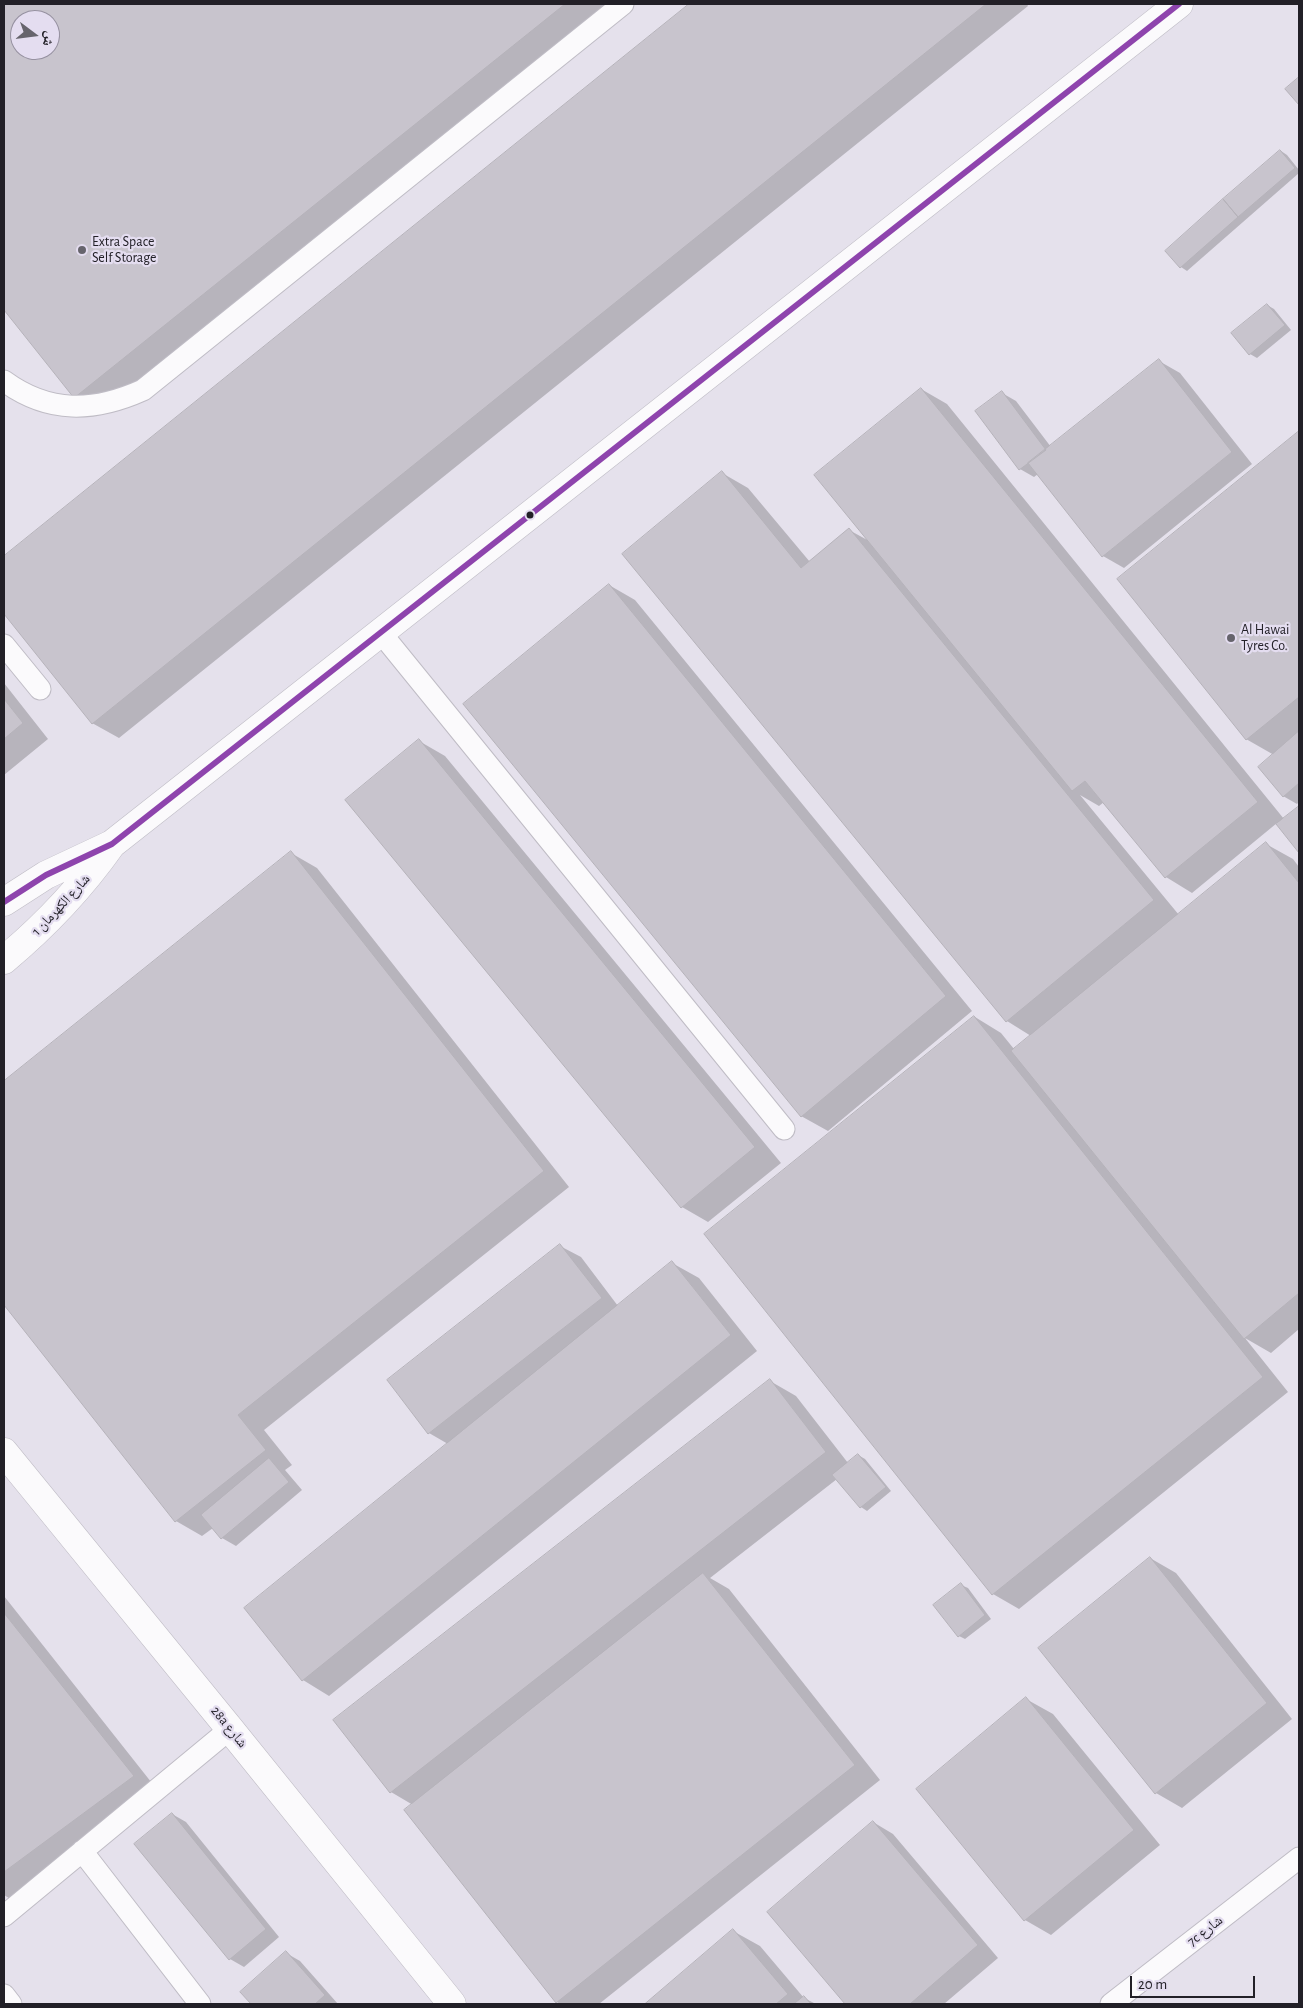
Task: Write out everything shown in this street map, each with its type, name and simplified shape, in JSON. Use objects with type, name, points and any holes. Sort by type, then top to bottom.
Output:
[{"type":"street","name":"شارع الكهرمان 1","points":[[4,902],[46,875],[112,844],[1179,4]]},
{"type":"street","name":"شارع الكهرمان 1","points":[[4,960],[59,911],[87,879],[112,844]]},
{"type":"street","name":"28a شارع","points":[[4,1452],[452,2004]]},
{"type":"lane","points":[[4,381],[17,391],[42,401],[68,406],[94,406],[119,401],[143,390],[623,4]]},
{"type":"lane","points":[[381,632],[784,1129]]},
{"type":"lane","points":[[4,645],[40,689]]},
{"type":"lane","points":[[4,1916],[230,1729]]},
{"type":"lane","points":[[82,1851],[200,2004]]},
{"type":"lane","name":"7c شارع","points":[[1111,2004],[1299,1858]]},
{"type":"lane","points":[[4,1995],[12,2004]]},
{"type":"building","points":[[4,4],[565,4],[74,398],[4,310]]},
{"type":"building","points":[[689,4],[986,4],[92,724],[4,614],[4,556]]},
{"type":"building","points":[[1299,77],[1299,105],[1285,89]]},
{"type":"building","points":[[1280,150],[1295,168],[1238,217],[1223,199]]},
{"type":"building","points":[[1223,199],[1238,217],[1180,268],[1165,251]]},
{"type":"building","points":[[1267,304],[1285,325],[1249,355],[1231,333]]},
{"type":"building","points":[[1159,359],[1232,452],[1102,557],[1028,463]]},
{"type":"building","points":[[921,388],[1258,802],[1165,878],[1085,781],[1072,791],[814,475]]},
{"type":"building","points":[[1002,391],[1046,450],[1019,470],[975,411]]},
{"type":"building","name":"Al Hawai Tyres Co.","points":[[1299,431],[1299,697],[1246,740],[1117,579]]},
{"type":"building","points":[[722,471],[801,568],[849,528],[1154,900],[1006,1022],[622,554]]},
{"type":"building","points":[[609,584],[946,996],[801,1117],[463,704]]},
{"type":"building","points":[[4,699],[23,723],[4,739]]},
{"type":"building","points":[[1299,731],[1299,783],[1283,797],[1258,767]]},
{"type":"building","points":[[419,739],[755,1147],[681,1208],[345,800]]},
{"type":"building","points":[[1299,806],[1299,853],[1276,824]]},
{"type":"building","points":[[1266,842],[1299,883],[1299,1293],[1244,1339],[1011,1051]]},
{"type":"building","points":[[291,851],[544,1171],[238,1415],[266,1450],[175,1522],[4,1305],[4,1081]]},
{"type":"building","points":[[974,1016],[1263,1377],[992,1595],[704,1234]]},
{"type":"building","points":[[560,1244],[602,1298],[428,1434],[387,1380]]},
{"type":"building","points":[[672,1261],[731,1335],[302,1681],[244,1608]]},
{"type":"building","points":[[770,1379],[826,1452],[390,1793],[333,1720]]},
{"type":"building","points":[[858,1454],[886,1487],[860,1508],[832,1475]]},
{"type":"building","points":[[269,1458],[289,1482],[221,1539],[201,1515]]},
{"type":"building","points":[[1150,1557],[1267,1703],[1155,1794],[1038,1648]]},
{"type":"building","points":[[703,1573],[855,1765],[556,2003],[404,1810]]},
{"type":"building","points":[[961,1583],[985,1615],[958,1637],[933,1605]]},
{"type":"building","points":[[4,1613],[134,1776],[4,1872]]},
{"type":"building","points":[[1026,1697],[1134,1830],[1024,1921],[916,1789]]},
{"type":"building","points":[[172,1813],[266,1929],[229,1960],[134,1844]]},
{"type":"building","points":[[873,1821],[978,1945],[910,2004],[845,2004],[767,1912]]},
{"type":"building","points":[[733,1929],[788,1994],[776,2004],[645,2004]]},
{"type":"building","points":[[286,1951],[325,1995],[315,2004],[251,2004],[240,1992]]},
{"type":"building","points":[[804,1996],[811,2004],[794,2004]]},
{"type":"transit line","points":[[4,902],[46,875],[112,844],[1179,4]]},
{"type":"place","name":"Extra Space Self Storage","points":[[82,250]]},
{"type":"place","name":"Al Hawai Tyres Co.","points":[[1231,638]]}]
